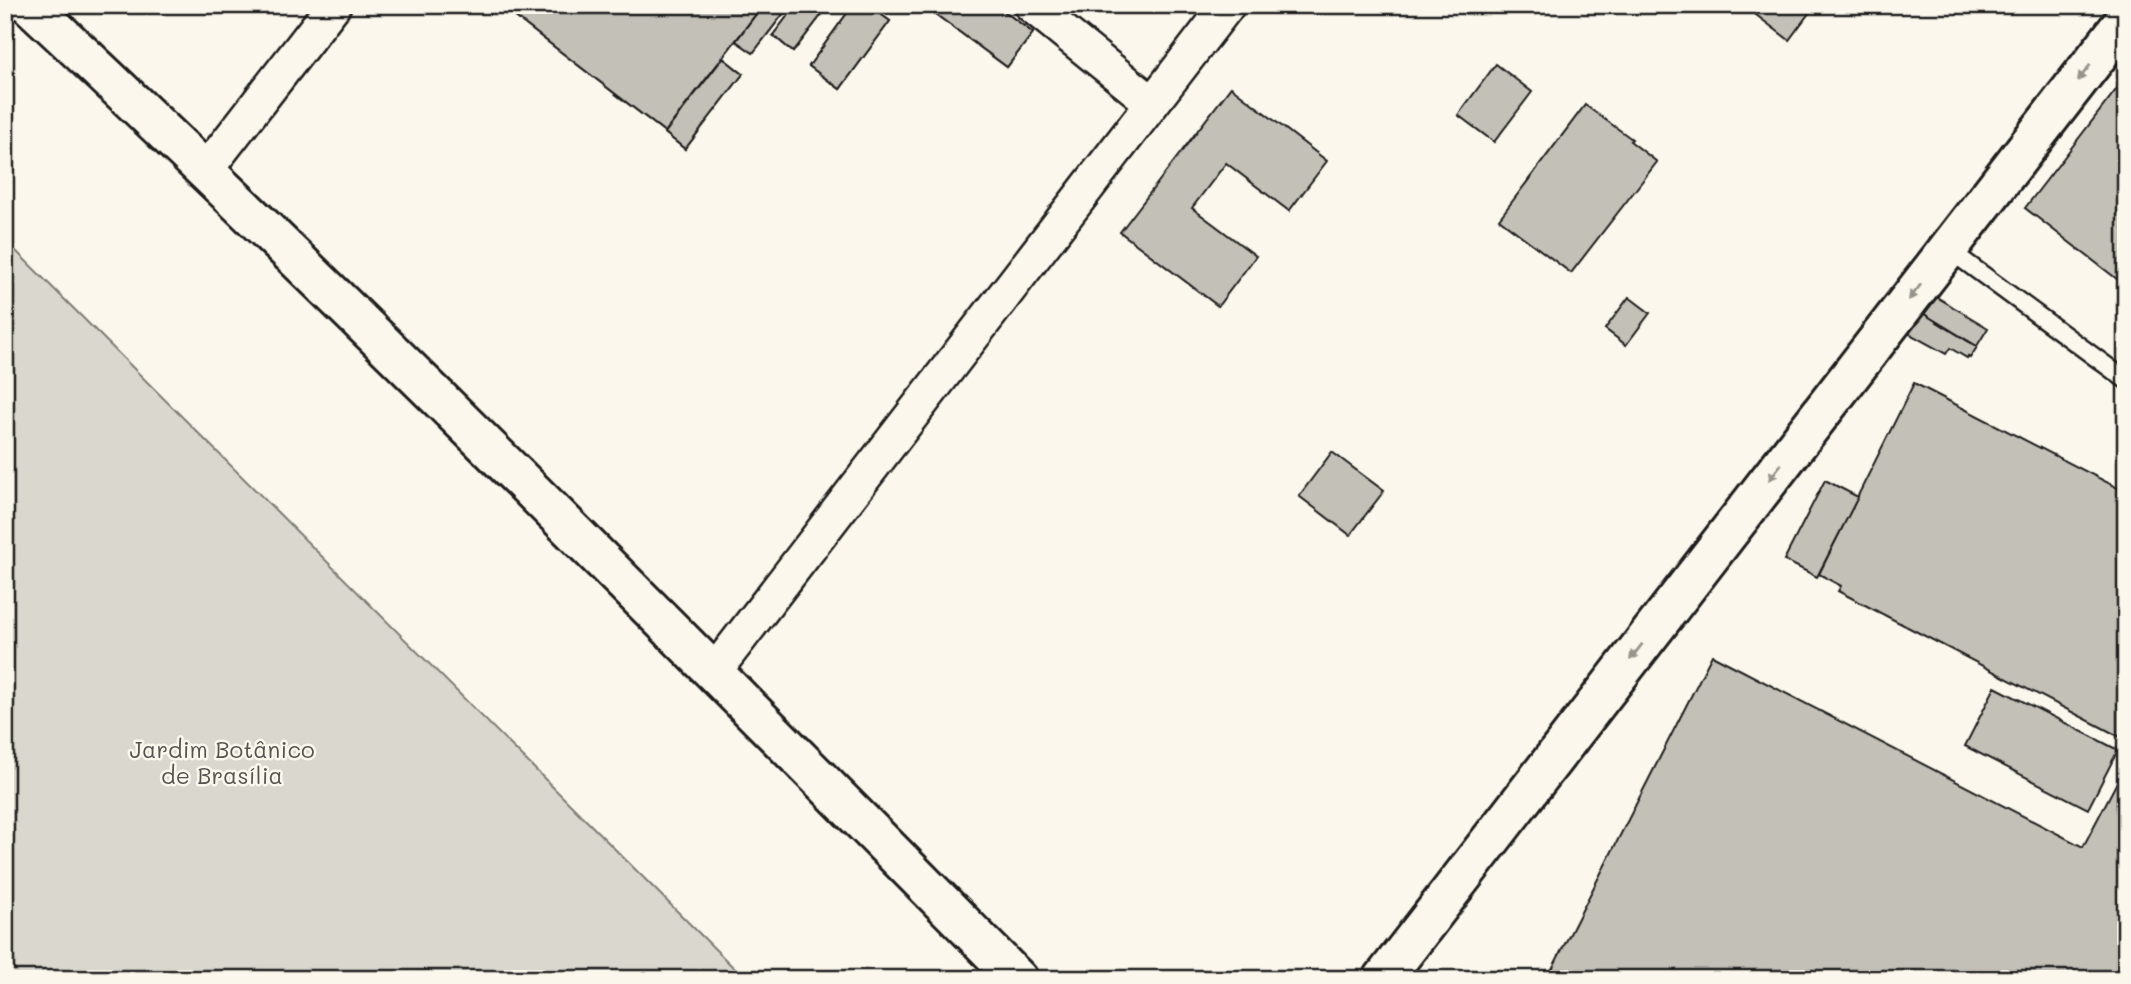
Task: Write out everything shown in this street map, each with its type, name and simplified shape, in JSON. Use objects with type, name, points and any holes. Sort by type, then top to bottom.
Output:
[{"type":"main road","points":[[30,5],[206,170],[714,672],[1018,979]]},
{"type":"main road","points":[[1383,979],[2126,19]]},
{"type":"street","points":[[206,170],[334,5]]},
{"type":"street","points":[[1031,5],[1152,103]]},
{"type":"street","points":[[714,672],[1228,5]]},
{"type":"lane","points":[[1948,249],[2126,380]]},
{"type":"green space","name":"Jardim Botânico de Brasília","points":[[5,240],[745,979],[5,979]]},
{"type":"building","points":[[388,5],[406,5],[406,7],[389,10]]},
{"type":"building","points":[[388,5],[406,5],[406,7],[389,10]]},
{"type":"building","points":[[500,5],[763,5],[665,132]]},
{"type":"building","points":[[500,5],[763,5],[665,132]]},
{"type":"building","points":[[763,5],[790,5],[753,53],[736,41]]},
{"type":"building","points":[[763,5],[790,5],[753,53],[736,41]]},
{"type":"building","points":[[796,5],[829,5],[793,52],[773,35]]},
{"type":"building","points":[[796,5],[829,5],[793,52],[773,35]]},
{"type":"building","points":[[853,5],[868,5],[890,21],[840,89],[809,66]]},
{"type":"building","points":[[853,5],[868,5],[890,21],[840,89],[809,66]]},
{"type":"building","points":[[923,5],[996,5],[1033,33],[1007,67]]},
{"type":"building","points":[[923,5],[996,5],[1033,33],[1007,67]]},
{"type":"building","points":[[1743,5],[1815,5],[1789,40]]},
{"type":"building","points":[[723,58],[743,74],[685,149],[665,133]]},
{"type":"building","points":[[723,58],[743,74],[685,149],[665,133]]},
{"type":"building","points":[[1496,64],[1532,92],[1494,142],[1458,115]]},
{"type":"building","points":[[2126,77],[2126,286],[2025,208]]},
{"type":"building","points":[[1231,87],[1327,161],[1289,211],[1226,163],[1192,208],[1256,256],[1218,306],[1120,232]]},
{"type":"building","points":[[1585,105],[1632,139],[1630,141],[1657,162],[1571,273],[1499,219]]},
{"type":"building","points":[[1935,296],[1988,328],[1977,346],[1924,314]]},
{"type":"building","points":[[1629,297],[1650,313],[1626,345],[1605,329]]},
{"type":"building","points":[[1921,312],[1977,347],[1970,358],[1950,348],[1946,354],[1906,332]]},
{"type":"building","points":[[1914,383],[2126,492],[2126,740],[1838,591],[1841,586],[1819,574]]},
{"type":"building","points":[[1332,452],[1384,491],[1350,535],[1299,496]]},
{"type":"building","points":[[1825,480],[1858,497],[1817,577],[1784,560]]},
{"type":"building","points":[[1712,655],[2083,847],[2126,765],[2126,965],[2119,979],[1562,979],[1550,973]]},
{"type":"building","points":[[1995,687],[2118,750],[2088,809],[1965,746]]}]
